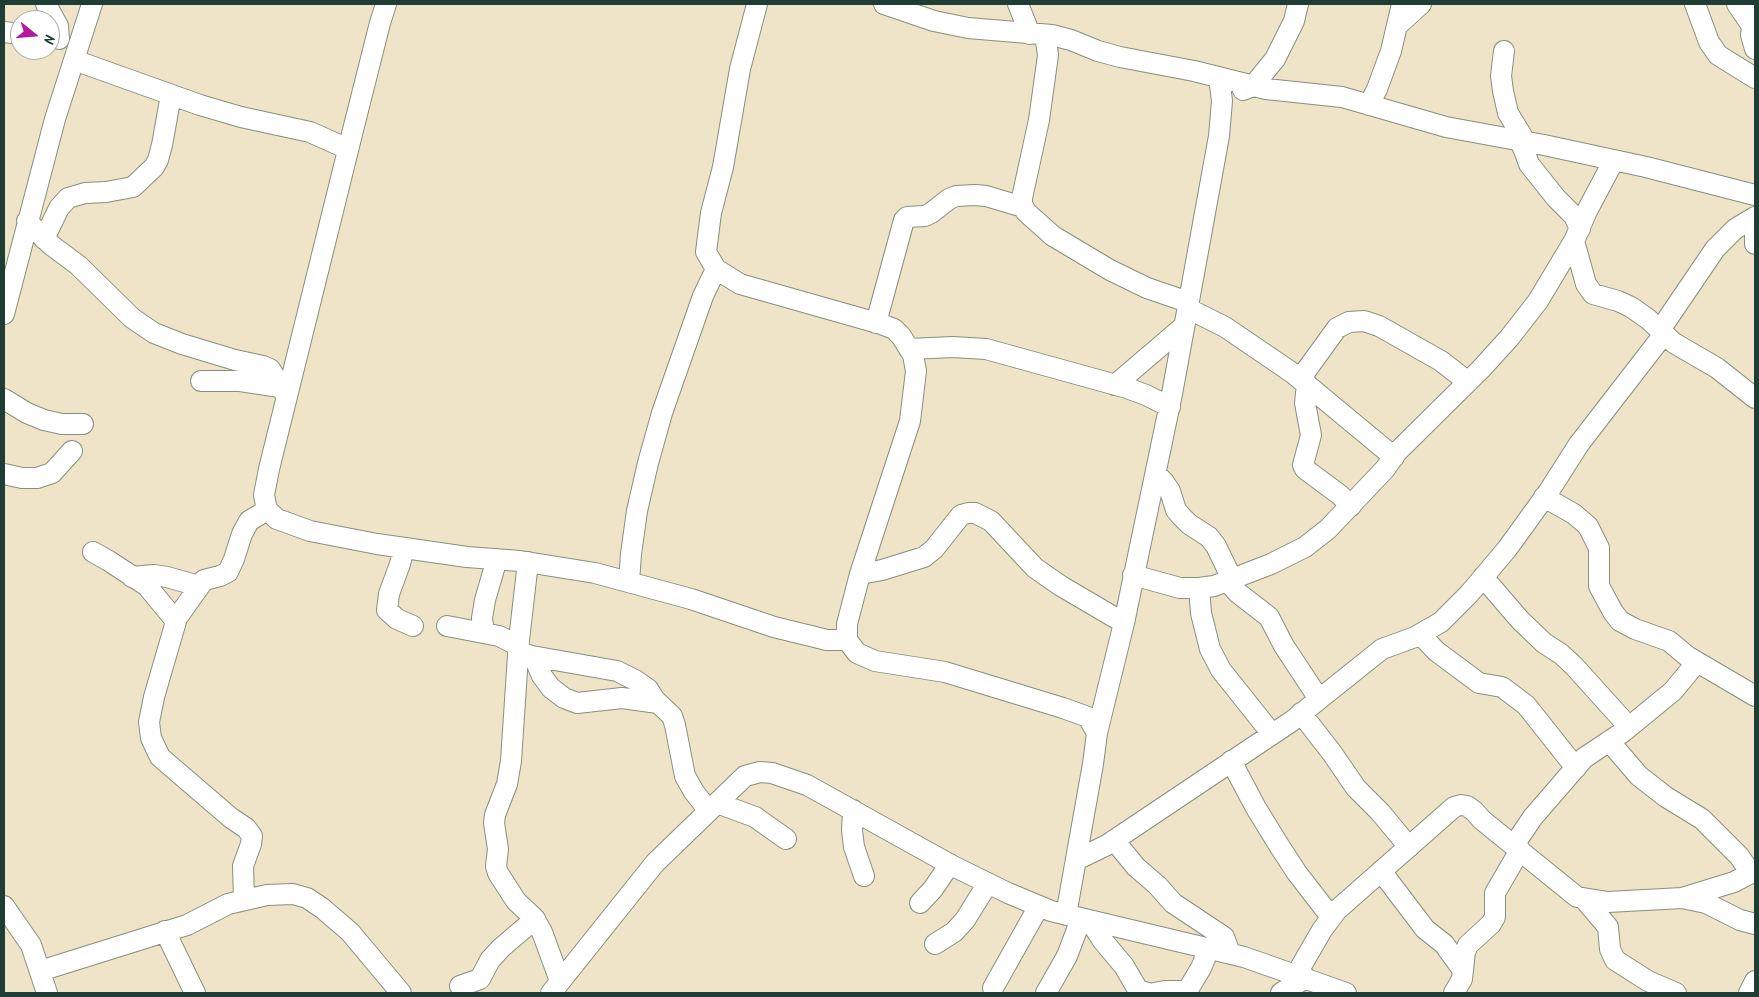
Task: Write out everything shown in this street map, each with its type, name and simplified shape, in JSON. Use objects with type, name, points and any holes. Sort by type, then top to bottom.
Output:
[{"type":"street","points":[[4,314],[9,271],[27,220],[55,119],[92,4]]},
{"type":"street","points":[[386,4],[283,392],[264,495],[267,510],[277,519],[310,531],[404,548],[528,562],[595,573],[691,599],[774,627],[827,640],[847,640]]},
{"type":"street","points":[[756,4],[740,69],[723,167],[711,213],[706,252],[716,269],[740,284],[894,329],[913,355],[916,372],[910,421],[860,574],[847,624],[847,640],[857,652],[875,661],[945,672],[1088,717],[1097,733]]},
{"type":"street","points":[[884,4],[934,21],[968,28],[1037,34],[1071,40],[1120,57],[1219,77],[1266,89],[1342,97],[1446,127],[1614,160],[1755,194]]},
{"type":"street","points":[[1018,4],[1048,55],[1039,120],[1022,198],[1023,207],[1026,212],[1053,236],[1084,256],[1147,288],[1186,312],[1225,327],[1303,381],[1394,456]]},
{"type":"street","points":[[1222,109],[1245,88],[1253,86],[1275,59],[1294,21],[1298,4]]},
{"type":"street","points":[[1369,105],[1391,51],[1402,4]]},
{"type":"street","points":[[1398,25],[1421,4]]},
{"type":"street","points":[[1695,4],[1709,42],[1718,55],[1755,78]]},
{"type":"street","points":[[1737,4],[1752,26]]},
{"type":"street","points":[[1755,4],[1751,34],[1755,49]]},
{"type":"street","points":[[60,42],[76,52],[171,95],[241,117],[310,132],[348,149]]},
{"type":"street","points":[[1504,51],[1501,76],[1508,113],[1522,141],[1529,164],[1556,198],[1574,216],[1584,276],[1586,284],[1593,294],[1631,307],[1648,319],[1674,343],[1717,368],[1755,398]]},
{"type":"street","points":[[1046,993],[1067,956],[1079,918],[1076,860],[1097,733],[1124,623],[1170,407],[1219,136],[1222,101],[1219,77]]},
{"type":"street","points":[[44,238],[59,208],[68,198],[85,193],[106,192],[133,187],[154,168],[162,145],[171,95]]},
{"type":"street","points":[[1133,575],[1180,588],[1214,586],[1271,564],[1306,547],[1328,529],[1385,469],[1394,456],[1510,337],[1552,278],[1577,235],[1587,211],[1614,160]]},
{"type":"street","points":[[876,323],[904,220],[907,217],[925,216],[956,196],[986,196],[1023,207]]},
{"type":"street","points":[[1076,860],[1114,840],[1272,734],[1302,713],[1382,649],[1420,634],[1441,622],[1507,549],[1579,444],[1662,332],[1715,249],[1735,229],[1755,217]]},
{"type":"street","points":[[27,220],[50,245],[78,265],[132,318],[154,333],[226,357],[270,369],[283,392]]},
{"type":"street","points":[[1755,226],[1755,244]]},
{"type":"street","points":[[629,582],[630,554],[648,463],[662,413],[703,296],[716,269]]},
{"type":"street","points":[[1552,278],[1567,272],[1576,272],[1584,276]]},
{"type":"street","points":[[1115,385],[1186,312]]},
{"type":"street","points":[[1351,506],[1340,495],[1305,469],[1303,465],[1311,435],[1303,381],[1337,328],[1349,322],[1364,322],[1379,326],[1441,361],[1468,382]]},
{"type":"street","points":[[909,349],[953,347],[986,349],[1115,385],[1146,395],[1170,407]]},
{"type":"street","points":[[201,380],[240,381],[283,392]]},
{"type":"street","points":[[4,399],[44,420],[62,424],[83,424]]},
{"type":"street","points":[[4,474],[22,478],[37,478],[52,473],[72,451]]},
{"type":"street","points":[[1156,474],[1170,491],[1176,510],[1189,524],[1209,537],[1216,546],[1230,580],[1248,601],[1269,617],[1284,646],[1319,699]]},
{"type":"street","points":[[1544,497],[1574,514],[1588,526],[1600,548],[1599,586],[1620,621],[1670,641],[1697,662],[1755,696]]},
{"type":"street","points":[[244,900],[243,866],[252,836],[246,828],[160,757],[151,738],[149,722],[154,697],[176,621],[204,580],[228,572],[242,534],[249,521],[267,510]]},
{"type":"street","points":[[860,574],[882,570],[924,557],[940,543],[961,515],[975,513],[991,521],[1035,568],[1061,586],[1124,623]]},
{"type":"street","points":[[404,548],[389,594],[388,610],[397,620],[412,626]]},
{"type":"street","points":[[92,552],[147,586],[176,621]]},
{"type":"street","points":[[484,633],[482,618],[485,600],[497,559]]},
{"type":"street","points":[[528,562],[523,597],[524,652],[510,761],[507,784],[495,815],[494,823],[498,849],[496,866],[498,873],[516,901],[535,919],[542,932],[556,987]]},
{"type":"street","points":[[132,577],[154,575],[199,586]]},
{"type":"street","points":[[1483,577],[1520,620],[1544,643],[1561,654],[1574,666],[1629,727]]},
{"type":"street","points":[[1199,588],[1201,613],[1210,649],[1230,683],[1272,734]]},
{"type":"street","points":[[447,626],[499,636],[524,652],[552,688],[564,698],[577,703],[622,698],[658,703]]},
{"type":"street","points":[[1420,634],[1436,652],[1480,683],[1502,687],[1526,705],[1576,768]]},
{"type":"street","points":[[524,652],[617,671],[648,689],[658,703],[672,716],[676,725],[685,776],[694,792],[713,807],[755,817],[786,839]]},
{"type":"street","points":[[1454,993],[1462,978],[1465,952],[1468,945],[1492,924],[1495,917],[1495,893],[1533,817],[1584,758],[1629,727],[1673,691],[1697,662]]},
{"type":"street","points":[[1302,713],[1356,788],[1380,812],[1409,847]]},
{"type":"street","points":[[1281,993],[1301,977],[1322,930],[1336,910],[1454,807],[1461,805],[1467,806],[1474,811],[1482,820],[1577,898],[1608,902],[1682,898],[1753,874],[1739,856],[1702,819],[1666,797],[1639,776],[1609,741]]},
{"type":"street","points":[[1231,761],[1280,848],[1331,917]]},
{"type":"street","points":[[556,987],[654,863],[745,776],[760,772],[772,773],[807,785],[950,864],[1039,906],[1079,918],[1244,957],[1346,993]]},
{"type":"street","points":[[853,810],[852,830],[854,847],[864,876]]},
{"type":"street","points":[[1114,840],[1136,867],[1157,885],[1173,903],[1224,937],[1230,954]]},
{"type":"street","points":[[920,903],[933,889],[950,864]]},
{"type":"street","points":[[1381,871],[1425,929],[1444,944],[1462,969]]},
{"type":"street","points":[[935,944],[954,932],[965,920],[988,883]]},
{"type":"street","points":[[40,971],[187,925],[228,904],[267,895],[293,894],[307,898],[322,908],[350,932],[401,993]]},
{"type":"street","points":[[1682,898],[1706,904],[1740,920],[1755,924]]},
{"type":"street","points":[[1584,899],[1608,927],[1610,949],[1615,960],[1642,977],[1676,993]]},
{"type":"street","points":[[4,906],[31,945],[47,993]]},
{"type":"street","points":[[993,988],[1039,906]]},
{"type":"street","points":[[1079,918],[1103,940],[1124,966],[1138,990],[1146,993],[1165,990],[1187,992],[1201,968],[1209,949]]},
{"type":"street","points":[[460,986],[480,979],[490,960],[501,948],[535,919]]},
{"type":"street","points":[[166,931],[195,993]]},
{"type":"street","points":[[1749,993],[1755,981]]}]
